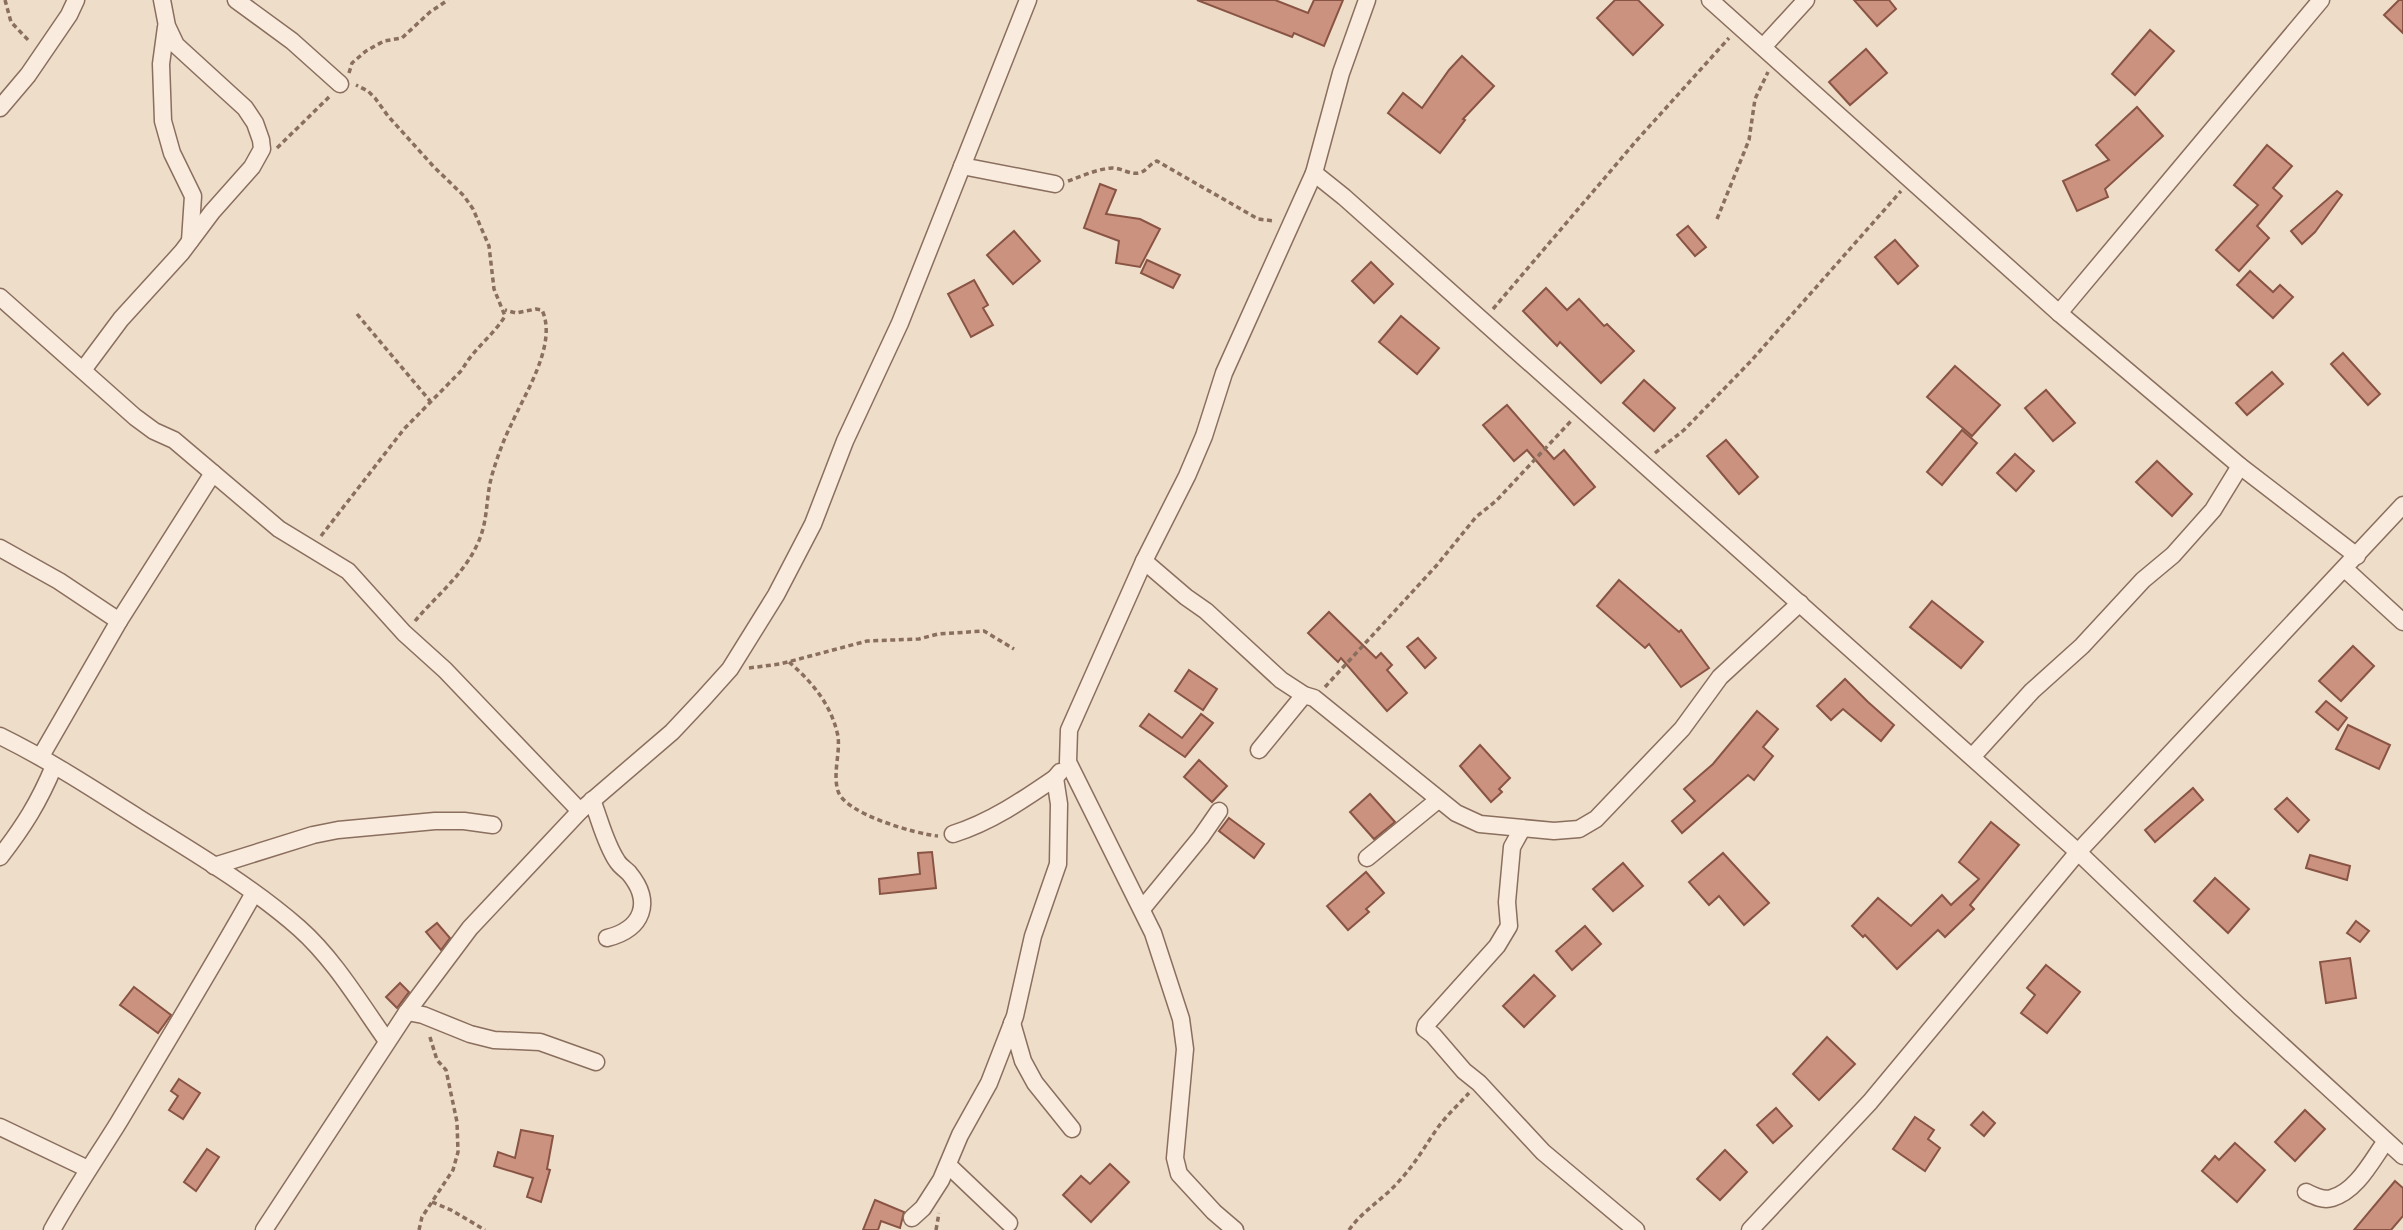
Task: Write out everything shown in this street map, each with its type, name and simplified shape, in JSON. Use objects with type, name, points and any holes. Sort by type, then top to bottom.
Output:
[{"type":"street","points":[[0,108],[14,93],[69,15],[76,0]]},
{"type":"street","points":[[83,370],[121,319],[260,157],[262,149],[255,123],[245,108],[176,45],[167,26],[162,0]]},
{"type":"street","points":[[236,0],[292,41],[342,83]]},
{"type":"street","points":[[264,1230],[387,1041],[415,1013],[470,928],[586,806],[672,732],[730,669],[776,595],[813,524],[845,441],[900,323],[1028,0]]},
{"type":"street","points":[[1235,1230],[1214,1212],[1179,1174],[1175,1158],[1185,1049],[1181,1019],[1153,933],[1068,762],[1069,730],[1144,561],[1187,476],[1204,436],[1224,373],[1314,173],[1341,73],[1367,0]]},
{"type":"street","points":[[1710,0],[2059,313],[2239,466],[2357,556]]},
{"type":"street","points":[[1763,47],[1806,0]]},
{"type":"street","points":[[2059,313],[2322,0]]},
{"type":"street","points":[[167,26],[161,64],[163,121],[172,153],[193,196],[190,241]]},
{"type":"street","points":[[962,166],[1055,184]]},
{"type":"street","points":[[1314,173],[2078,852],[2239,1006],[2403,1156]]},
{"type":"street","points":[[0,297],[135,417],[154,431],[174,440],[279,529],[348,570],[404,633],[586,806],[618,863],[638,887],[643,906],[640,917],[632,926],[619,935],[607,938]]},
{"type":"street","points":[[1972,757],[2032,691],[2082,646],[2143,580],[2173,555],[2213,510],[2239,466]]},
{"type":"street","points":[[0,857],[40,801],[48,761],[119,621],[213,473]]},
{"type":"street","points":[[1750,1230],[1870,1102],[2078,852],[2403,505]]},
{"type":"street","points":[[0,548],[119,621]]},
{"type":"street","points":[[1144,561],[1206,611],[1282,680],[1309,697],[1438,800],[1466,819],[1480,824],[1522,829],[1567,831],[1579,829],[1597,819],[1682,729],[1720,677],[1800,603]]},
{"type":"street","points":[[2345,569],[2403,622]]},
{"type":"street","points":[[1259,750],[1309,697]]},
{"type":"street","points":[[0,736],[48,761],[254,893],[318,948],[387,1041]]},
{"type":"street","points":[[953,834],[999,815],[1055,778],[1068,762]]},
{"type":"street","points":[[912,1218],[923,1208],[941,1180],[960,1135],[989,1083],[1012,1023],[1033,936],[1058,864],[1059,804],[1055,778]]},
{"type":"street","points":[[1367,858],[1438,800]]},
{"type":"street","points":[[1142,909],[1219,811]]},
{"type":"street","points":[[214,866],[313,835],[338,830],[435,821],[492,825]]},
{"type":"street","points":[[1522,829],[1512,848],[1507,902],[1510,920],[1507,932],[1425,1029],[1543,1152],[1636,1230]]},
{"type":"street","points":[[52,1230],[209,973],[254,893]]},
{"type":"street","points":[[415,1013],[470,1034],[494,1040],[540,1042],[596,1062]]},
{"type":"street","points":[[1012,1023],[1023,1061],[1035,1083],[1072,1129]]},
{"type":"street","points":[[0,1127],[88,1169]]},
{"type":"street","points":[[2306,1192],[2317,1198],[2331,1199],[2342,1193],[2358,1179],[2386,1140]]},
{"type":"street","points":[[948,1165],[1009,1223]]},
{"type":"path","points":[[5,0],[11,22],[42,53]]},
{"type":"path","points":[[260,157],[278,148],[342,83],[352,63],[366,51],[379,43],[402,38],[430,12],[448,0]]},
{"type":"path","points":[[1483,321],[1637,140],[1739,26]]},
{"type":"path","points":[[1717,219],[1749,139],[1755,99],[1776,58]]},
{"type":"path","points":[[342,83],[368,91],[434,167],[464,196],[473,209],[489,246],[494,289],[505,310],[516,313],[542,310],[545,317],[546,331],[541,356],[491,477],[484,530],[476,548],[467,564],[404,633]]},
{"type":"path","points":[[1055,184],[1110,168],[1133,174],[1143,172],[1152,162],[1157,161],[1258,219],[1292,221]]},
{"type":"path","points":[[1642,463],[1684,430],[1743,370],[1911,179]]},
{"type":"path","points":[[310,548],[404,429],[489,338],[505,316],[505,310]]},
{"type":"path","points":[[357,314],[430,401]]},
{"type":"path","points":[[1309,697],[1386,622],[1476,517],[1496,501],[1583,410]]},
{"type":"path","points":[[730,669],[789,662],[867,641],[919,639],[938,634],[984,631],[1014,649]]},
{"type":"path","points":[[789,662],[811,681],[832,718],[838,735],[835,772],[841,798],[852,808],[890,825],[936,836],[953,834]]},
{"type":"path","points":[[415,1013],[437,1060],[446,1070],[457,1122],[456,1161],[422,1217],[419,1230]]},
{"type":"path","points":[[1349,1230],[1354,1222],[1402,1179],[1425,1150],[1439,1125],[1479,1083]]},
{"type":"path","points":[[432,1202],[485,1230]]},
{"type":"building","points":[[1197,0],[1275,0],[1308,13],[1314,0],[1343,0],[1324,46],[1294,33],[1292,37]]},
{"type":"building","points":[[1615,0],[1638,0],[1663,25],[1633,55],[1597,18]]},
{"type":"building","points":[[1854,0],[1889,0],[1896,9],[1877,26]]},
{"type":"building","points":[[2399,0],[2403,0],[2403,33],[2384,15]]},
{"type":"building","points":[[2150,30],[2174,51],[2135,95],[2112,74]]},
{"type":"building","points":[[1866,49],[1887,73],[1850,105],[1829,82]]},
{"type":"building","points":[[1462,56],[1494,86],[1463,119],[1465,120],[1440,153],[1388,113],[1403,93],[1422,108]]},
{"type":"building","points":[[2137,107],[2163,136],[2105,189],[2108,197],[2077,211],[2063,181],[2109,160],[2096,145]]},
{"type":"building","points":[[2267,145],[2292,166],[2273,188],[2282,196],[2257,226],[2269,238],[2239,271],[2216,250],[2258,205],[2234,185]]},
{"type":"building","points":[[1100,184],[1116,190],[1106,214],[1140,219],[1160,229],[1140,267],[1116,263],[1119,241],[1084,228]]},
{"type":"building","points":[[2337,191],[2342,195],[2315,232],[2302,244],[2291,231]]},
{"type":"building","points":[[1688,226],[1706,247],[1695,256],[1677,235]]},
{"type":"building","points":[[1014,231],[1040,261],[1013,284],[987,255]]},
{"type":"building","points":[[1895,240],[1918,266],[1898,284],[1875,257]]},
{"type":"building","points":[[1147,260],[1180,275],[1173,288],[1141,273]]},
{"type":"building","points":[[1371,262],[1393,284],[1374,303],[1352,281]]},
{"type":"building","points":[[2250,271],[2273,292],[2280,285],[2293,297],[2273,318],[2237,285]]},
{"type":"building","points":[[974,280],[988,305],[983,308],[993,325],[971,337],[948,294]]},
{"type":"building","points":[[1546,288],[1567,310],[1579,299],[1604,326],[1607,324],[1634,351],[1601,383],[1560,342],[1557,346],[1523,311]]},
{"type":"building","points":[[1401,316],[1439,348],[1417,374],[1379,342]]},
{"type":"building","points":[[2343,353],[2380,394],[2368,405],[2331,364]]},
{"type":"building","points":[[1955,366],[2000,405],[1972,436],[1927,397]]},
{"type":"building","points":[[2272,372],[2283,384],[2247,415],[2236,403]]},
{"type":"building","points":[[1644,380],[1675,408],[1654,431],[1623,403]]},
{"type":"building","points":[[2046,390],[2075,423],[2053,441],[2025,408]]},
{"type":"building","points":[[1507,405],[1554,459],[1564,450],[1595,487],[1574,505],[1527,450],[1514,461],[1483,425]]},
{"type":"building","points":[[1962,430],[1977,443],[1942,485],[1927,472]]},
{"type":"building","points":[[1726,440],[1758,477],[1739,494],[1707,456]]},
{"type":"building","points":[[2015,454],[2034,471],[2016,491],[1997,473]]},
{"type":"building","points":[[2157,461],[2192,494],[2172,516],[2136,482]]},
{"type":"building","points":[[1619,580],[1679,632],[1681,630],[1709,668],[1681,687],[1649,644],[1645,648],[1597,606]]},
{"type":"building","points":[[1932,601],[1983,642],[1961,668],[1910,627]]},
{"type":"building","points":[[1329,612],[1376,658],[1381,653],[1392,665],[1387,670],[1407,693],[1387,711],[1341,658],[1338,662],[1308,633]]},
{"type":"building","points":[[1418,638],[1436,658],[1425,668],[1407,647]]},
{"type":"building","points":[[2353,646],[2374,666],[2341,701],[2319,681]]},
{"type":"building","points":[[1189,670],[1217,689],[1203,710],[1175,691]]},
{"type":"building","points":[[1845,679],[1894,725],[1881,741],[1843,709],[1831,720],[1817,706]]},
{"type":"building","points":[[2326,701],[2347,718],[2338,730],[2316,712]]},
{"type":"building","points":[[1757,711],[1778,729],[1763,747],[1773,756],[1754,780],[1748,775],[1682,833],[1672,821],[1695,801],[1684,789],[1713,764]]},
{"type":"building","points":[[1149,714],[1182,738],[1201,714],[1213,723],[1185,757],[1140,726]]},
{"type":"building","points":[[2348,725],[2390,745],[2379,769],[2336,749]]},
{"type":"building","points":[[1480,745],[1510,778],[1499,789],[1502,792],[1491,802],[1460,766]]},
{"type":"building","points":[[1199,760],[1227,786],[1212,802],[1184,777]]},
{"type":"building","points":[[2193,788],[2203,800],[2155,842],[2145,830]]},
{"type":"building","points":[[1370,794],[1395,822],[1374,839],[1350,812]]},
{"type":"building","points":[[2287,798],[2309,820],[2298,832],[2275,809]]},
{"type":"building","points":[[1229,818],[1264,844],[1254,858],[1219,831]]},
{"type":"building","points":[[1991,822],[2019,845],[1970,905],[1974,909],[1945,937],[1938,930],[1897,969],[1865,935],[1863,937],[1852,926],[1878,898],[1911,926],[1942,895],[1951,905],[1979,879],[1959,862]]},
{"type":"building","points":[[932,852],[936,888],[880,894],[879,879],[920,874],[918,853]]},
{"type":"building","points":[[1723,853],[1769,903],[1744,925],[1719,896],[1709,905],[1689,882]]},
{"type":"building","points":[[2310,855],[2350,866],[2347,880],[2306,868]]},
{"type":"building","points":[[1623,863],[1643,886],[1613,911],[1593,889]]},
{"type":"building","points":[[1366,872],[1384,893],[1366,909],[1369,912],[1348,930],[1327,906]]},
{"type":"building","points":[[2215,878],[2249,909],[2228,933],[2194,901]]},
{"type":"building","points":[[2356,921],[2369,931],[2360,942],[2347,933]]},
{"type":"building","points":[[437,923],[450,938],[441,950],[426,932]]},
{"type":"building","points":[[1585,926],[1601,944],[1572,970],[1556,951]]},
{"type":"building","points":[[2350,958],[2356,998],[2326,1003],[2320,962]]},
{"type":"building","points":[[2046,965],[2080,992],[2047,1033],[2021,1013],[2035,995],[2027,988]]},
{"type":"building","points":[[1534,975],[1555,996],[1524,1027],[1503,1006]]},
{"type":"building","points":[[400,983],[409,992],[397,1008],[386,997]]},
{"type":"building","points":[[134,987],[171,1015],[158,1033],[120,1005]]},
{"type":"building","points":[[1827,1037],[1855,1064],[1819,1100],[1793,1074]]},
{"type":"building","points":[[179,1079],[200,1093],[183,1119],[169,1110],[178,1096],[171,1091]]},
{"type":"building","points":[[1776,1108],[1792,1126],[1773,1143],[1757,1125]]},
{"type":"building","points":[[2305,1110],[2325,1129],[2295,1161],[2275,1142]]},
{"type":"building","points":[[1983,1112],[1995,1123],[1984,1136],[1971,1125]]},
{"type":"building","points":[[1915,1117],[1934,1130],[1928,1139],[1940,1148],[1925,1171],[1893,1149]]},
{"type":"building","points":[[521,1130],[553,1136],[547,1169],[550,1170],[541,1202],[527,1197],[533,1178],[494,1166],[498,1152],[515,1158]]},
{"type":"building","points":[[2235,1143],[2265,1170],[2237,1202],[2202,1171],[2215,1156],[2219,1160]]},
{"type":"building","points":[[207,1149],[219,1157],[196,1191],[184,1182]]},
{"type":"building","points":[[1725,1150],[1747,1172],[1720,1200],[1697,1179]]},
{"type":"building","points":[[1110,1164],[1129,1182],[1091,1222],[1063,1195],[1081,1176],[1090,1184]]},
{"type":"building","points":[[2395,1181],[2403,1188],[2403,1216],[2391,1230],[2354,1230]]},
{"type":"building","points":[[875,1200],[904,1212],[900,1228],[881,1221],[878,1230],[863,1230]]}]
